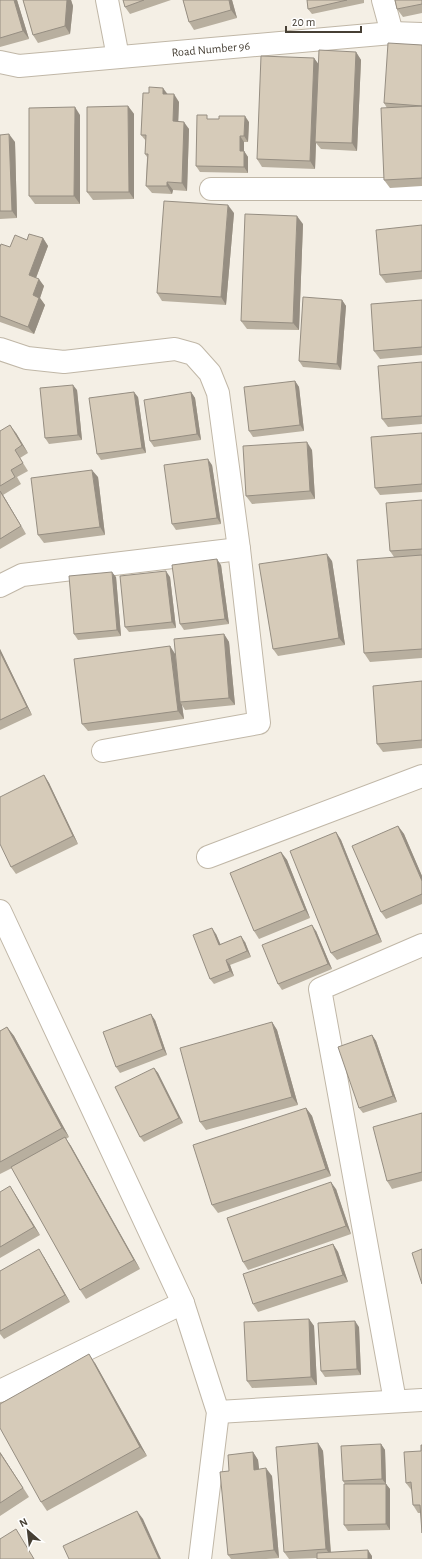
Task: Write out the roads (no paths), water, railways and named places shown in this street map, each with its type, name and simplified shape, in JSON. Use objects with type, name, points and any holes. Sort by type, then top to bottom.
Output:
[{"type":"street","points":[[106,0],[118,57]]},
{"type":"street","points":[[383,0],[392,33]]},
{"type":"street","name":"Road Number 96","points":[[0,62],[19,66],[392,33],[422,34]]},
{"type":"street","points":[[211,189],[422,189]]},
{"type":"street","points":[[0,349],[27,358],[64,362],[174,349],[193,354],[210,373],[218,393],[239,549],[259,722],[103,751]]},
{"type":"street","points":[[0,586],[22,575],[239,549]]},
{"type":"street","points":[[208,857],[422,776]]},
{"type":"street","points":[[0,911],[183,1303],[218,1412],[200,1559]]},
{"type":"street","points":[[395,1401],[320,989],[422,945]]},
{"type":"street","points":[[0,1392],[183,1303]]},
{"type":"street","points":[[218,1412],[422,1400]]}]
